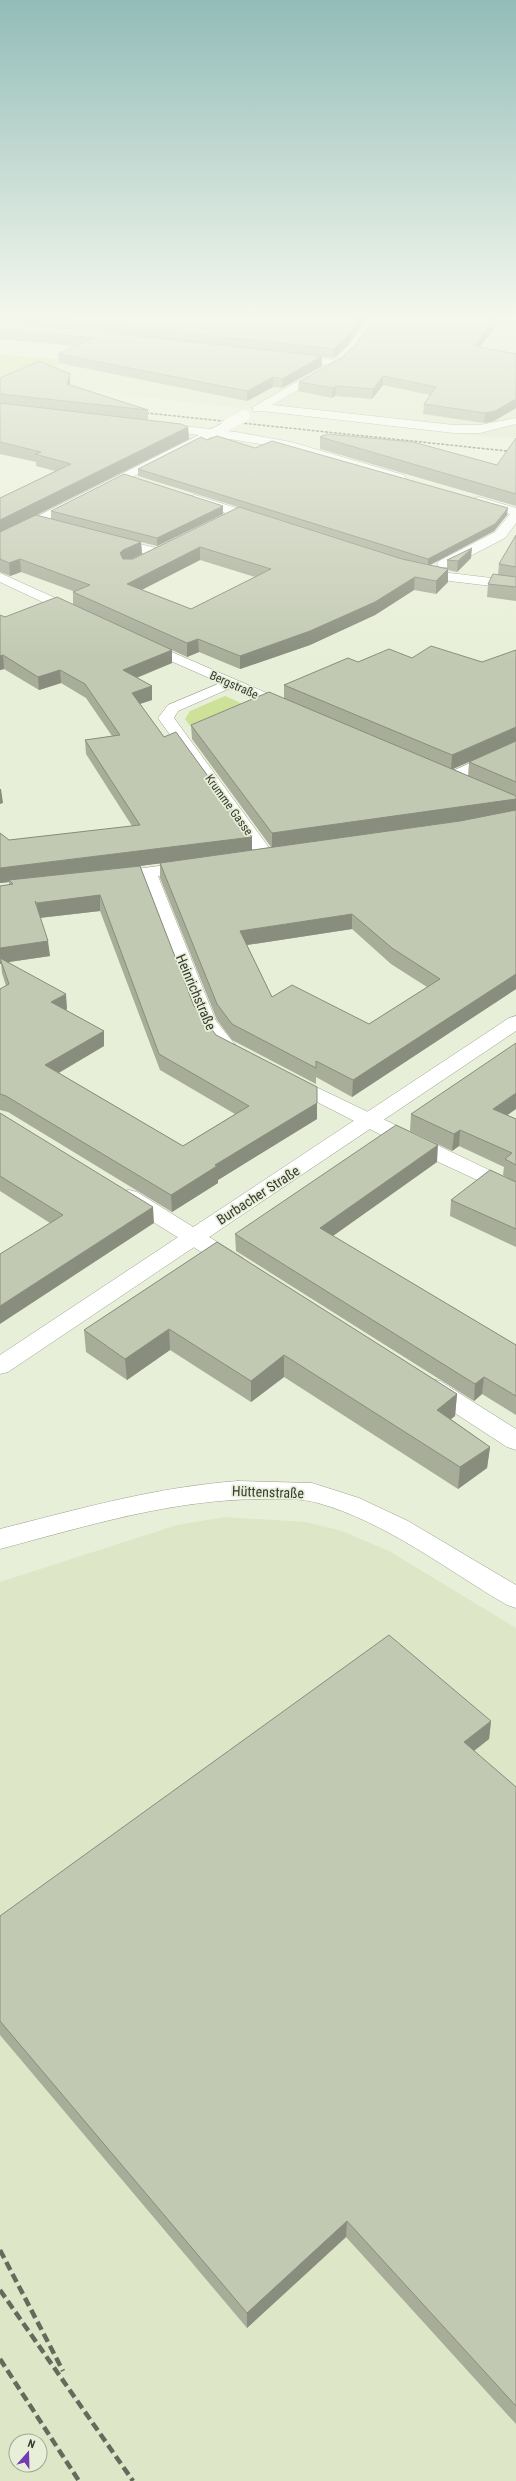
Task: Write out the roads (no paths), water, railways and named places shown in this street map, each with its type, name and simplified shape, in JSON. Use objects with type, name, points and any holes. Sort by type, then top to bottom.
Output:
[{"type":"street","points":[[191,431],[291,446],[416,483]]},
{"type":"street","points":[[0,540],[39,522],[216,431]]},
{"type":"street","points":[[125,477],[140,481]]},
{"type":"street","points":[[186,496],[275,525]]},
{"type":"street","points":[[430,572],[500,535],[516,513],[469,498]]},
{"type":"street","points":[[219,523],[239,513]]},
{"type":"street","points":[[39,522],[56,526]]},
{"type":"street","points":[[100,538],[159,553]]},
{"type":"street","points":[[141,561],[172,546]]},
{"type":"street","points":[[407,567],[516,585]]},
{"type":"street","points":[[0,577],[90,619]]},
{"type":"street","name":"Bergstraße","points":[[133,639],[300,713]]},
{"type":"street","name":"Krumme Gasse","points":[[230,683],[173,708],[166,718],[266,856]]},
{"type":"street","points":[[472,785],[446,774],[516,747]]},
{"type":"street","points":[[94,879],[203,865]]},
{"type":"street","name":"Heinrichstraße","points":[[148,873],[206,1021],[213,1033],[224,1045],[241,1055]]},
{"type":"street","name":"Burbacher Straße","points":[[0,1366],[516,1022]]},
{"type":"street","points":[[274,1072],[516,1191]]},
{"type":"street","points":[[114,1188],[252,1273]]},
{"type":"street","points":[[417,1378],[516,1441]]},
{"type":"street","name":"Hüttenstraße","points":[[0,1539],[169,1497],[207,1491],[246,1489],[323,1495],[384,1520],[516,1598]]},
{"type":"railway","points":[[315,431],[516,452]]},
{"type":"railway","points":[[0,2250],[63,2371]]},
{"type":"railway","points":[[0,2290],[133,2481]]},
{"type":"railway","points":[[0,2359],[79,2481]]}]
